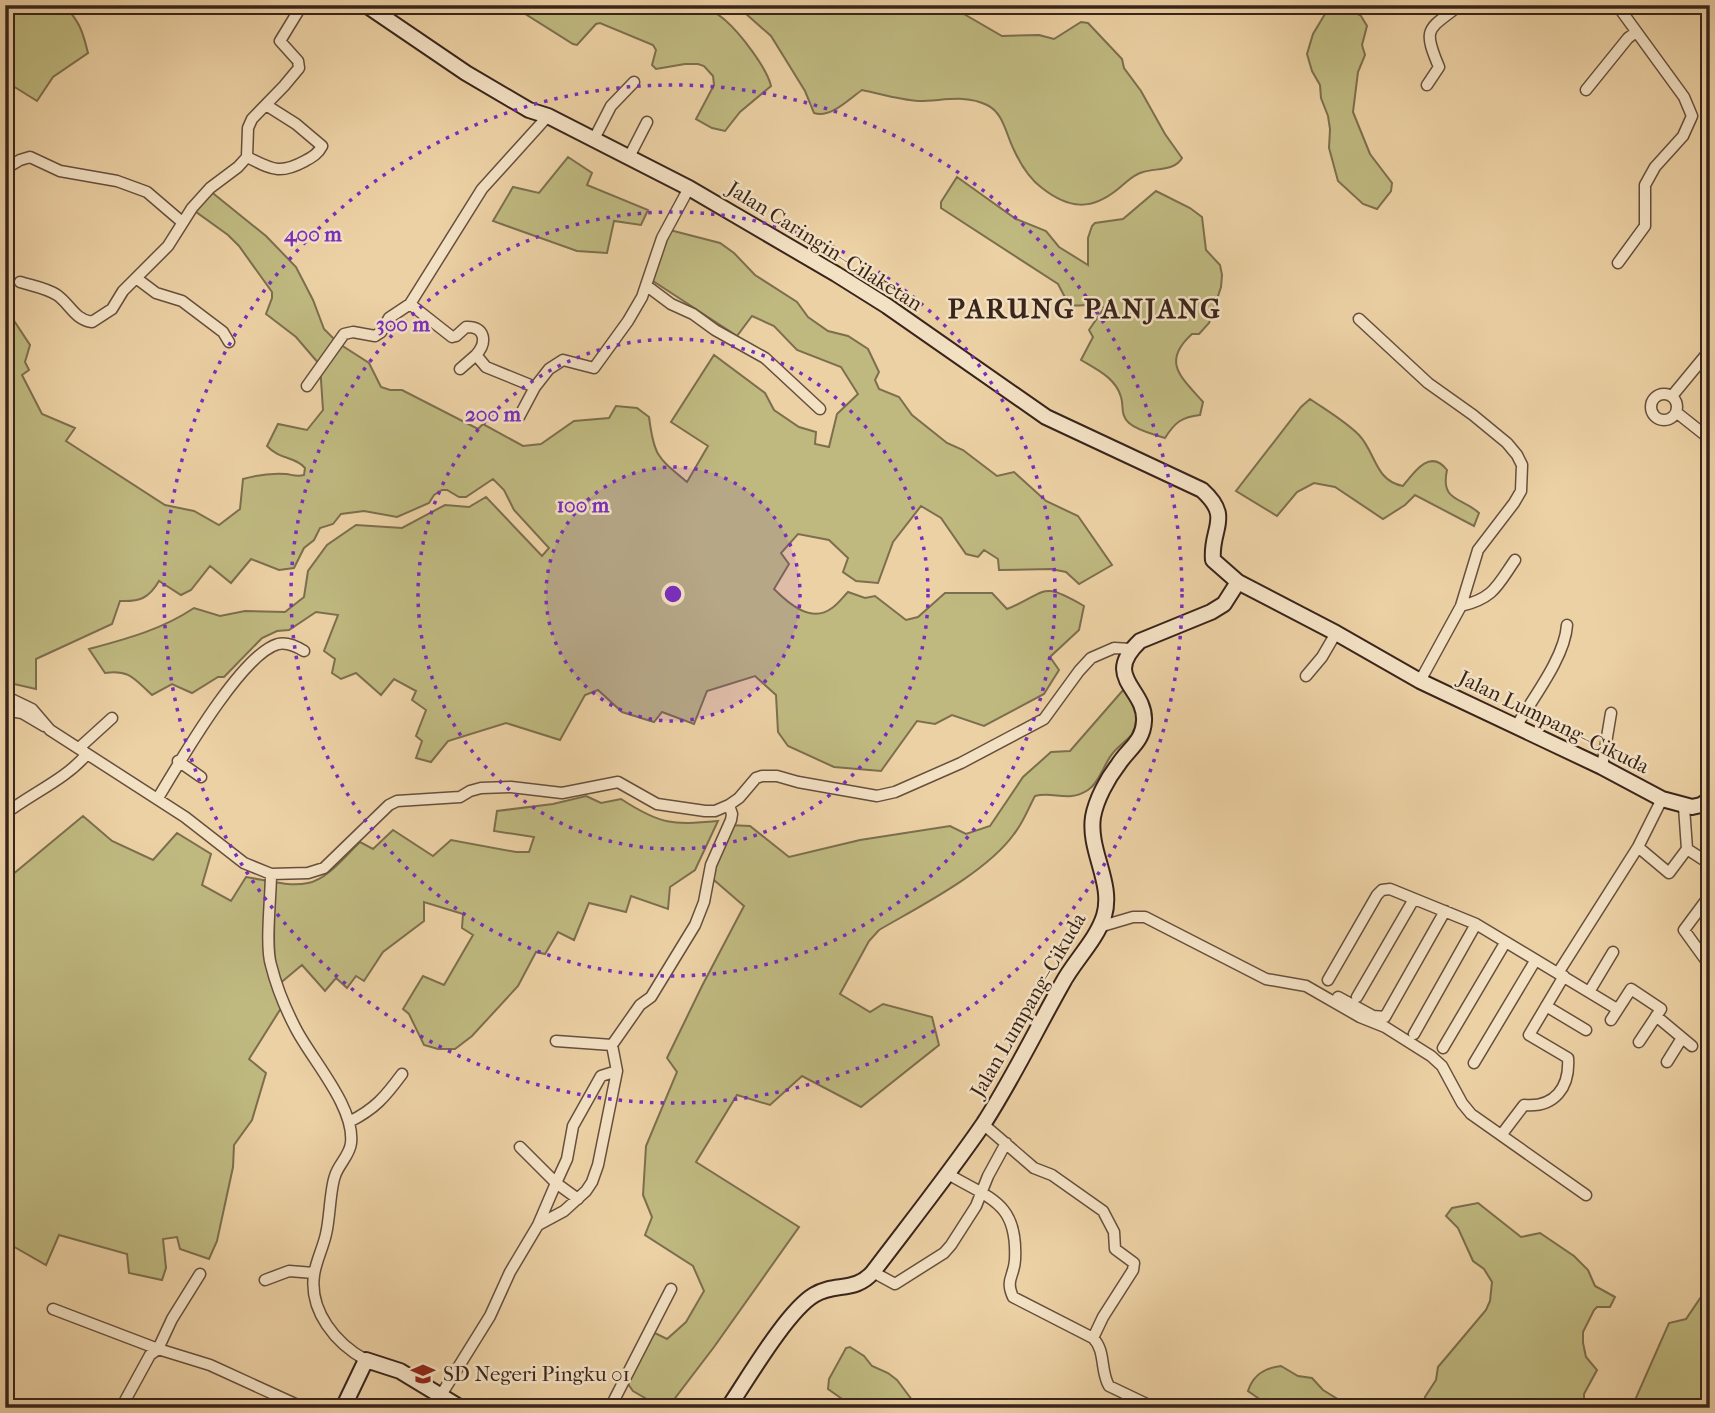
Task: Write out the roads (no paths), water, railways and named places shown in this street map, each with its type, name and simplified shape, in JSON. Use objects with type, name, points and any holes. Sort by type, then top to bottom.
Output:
[{"type":"street","points":[[20,282],[60,297],[86,322],[92,322],[111,309],[123,292],[168,246],[182,222],[210,188],[247,157],[248,128],[252,119],[299,68],[298,61],[280,41],[302,5]]},
{"type":"street","name":"Jalan Caringin–Cilaketan","points":[[366,5],[529,110],[548,116],[629,157],[768,233],[887,306],[1046,417],[1202,490],[1211,498],[1219,512],[1213,560],[1238,582]]},
{"type":"street","points":[[1427,85],[1439,67],[1428,42],[1433,27],[1462,5],[1479,8],[1486,5]]},
{"type":"street","points":[[1617,5],[1684,97],[1692,116],[1683,136],[1649,176],[1644,192],[1647,219],[1645,226],[1618,263]]},
{"type":"street","points":[[1586,90],[1628,38],[1636,32]]},
{"type":"street","points":[[594,139],[611,106],[634,82]]},
{"type":"street","points":[[247,157],[276,171],[288,170],[319,152],[322,146],[296,124],[266,105]]},
{"type":"street","points":[[307,386],[344,334],[352,332],[375,336],[381,332],[389,318],[410,304],[482,189],[548,116]]},
{"type":"street","points":[[629,157],[647,122]]},
{"type":"street","points":[[5,169],[30,157],[61,172],[117,181],[147,192],[182,222]]},
{"type":"street","points":[[519,418],[535,387],[549,369],[563,360],[594,368],[628,321],[647,286],[662,237],[689,188]]},
{"type":"street","points":[[136,278],[156,293],[182,301],[223,332],[229,342]]},
{"type":"street","points":[[647,286],[671,304],[693,314],[715,330],[765,358],[820,409]]},
{"type":"street","points":[[410,304],[452,337],[466,327],[475,328],[481,334],[483,347],[460,369]]},
{"type":"street","points":[[1360,319],[1428,383],[1507,443],[1522,465],[1521,491],[1478,550],[1461,606],[1420,681]]},
{"type":"street","points":[[1672,396],[1710,350]]},
{"type":"street","points":[[476,355],[486,367],[535,387]]},
{"type":"street","points":[[1656,396],[1672,396],[1676,411],[1666,420],[1657,419],[1651,412],[1651,403],[1656,396]]},
{"type":"street","points":[[1676,411],[1710,439]]},
{"type":"street","points":[[1461,606],[1486,598],[1515,559]]},
{"type":"street","points":[[5,710],[22,713],[158,798],[244,863],[271,874],[308,873],[324,868],[390,805],[404,799],[435,800],[460,797],[481,788],[512,787],[562,793],[618,782],[665,806],[705,811],[715,811],[729,805],[739,798],[756,778],[762,776],[777,776],[877,796],[895,792],[961,763],[1044,719],[1091,658],[1114,648],[1131,649],[1149,635],[1211,612],[1224,604],[1238,582]]},
{"type":"street","name":"Jalan Lumpang–Cikuda","points":[[1238,582],[1336,632],[1420,681],[1517,725],[1662,799],[1684,807]]},
{"type":"street","points":[[1517,725],[1561,650],[1567,625]]},
{"type":"street","points":[[1306,676],[1322,657],[1336,632]]},
{"type":"street","points":[[158,798],[178,761],[258,657],[277,645],[295,646],[304,651]]},
{"type":"street","name":"Jalan Lumpang–Cikuda","points":[[728,1408],[779,1333],[801,1306],[814,1295],[828,1289],[864,1282],[873,1272],[983,1124],[1064,980],[1099,927],[1107,895],[1095,851],[1093,817],[1098,800],[1118,764],[1141,737],[1145,719],[1123,668],[1131,649]]},
{"type":"street","points":[[5,695],[32,709],[50,730]]},
{"type":"street","points":[[1602,767],[1611,713]]},
{"type":"street","points":[[5,814],[68,775],[83,751],[112,718]]},
{"type":"street","points":[[178,761],[201,777]]},
{"type":"street","points":[[1502,1134],[1524,1105],[1539,1106],[1555,1097],[1569,1074],[1569,1058],[1529,1035],[1561,975],[1638,847],[1662,799]]},
{"type":"street","points":[[1638,847],[1669,873],[1687,849],[1684,807],[1701,805],[1710,799]]},
{"type":"street","points":[[538,1224],[564,1211],[592,1182],[598,1165],[617,1071],[612,1045],[640,1004],[651,997],[695,925],[704,902],[711,865],[731,820],[729,805]]},
{"type":"street","points":[[1687,849],[1710,864]]},
{"type":"street","points":[[271,874],[270,964],[296,1028],[337,1096],[349,1122],[351,1142],[334,1177],[326,1236],[314,1273],[313,1288],[317,1304],[326,1323],[348,1350],[366,1360],[400,1371],[456,1407]]},
{"type":"street","points":[[1328,981],[1377,895],[1382,890],[1390,889],[1476,925],[1618,1009]]},
{"type":"street","points":[[1357,996],[1415,899]]},
{"type":"street","points":[[1708,902],[1684,930],[1710,966]]},
{"type":"street","points":[[1312,989],[1323,989],[1373,1016],[1385,1017],[1445,911]]},
{"type":"street","points":[[1099,927],[1145,917],[1266,979],[1277,979],[1312,989],[1360,1017],[1385,1027],[1442,1066],[1466,1109],[1586,1195]]},
{"type":"street","points":[[1414,1034],[1476,925]]},
{"type":"street","points":[[1443,1048],[1505,943]]},
{"type":"street","points":[[1589,992],[1613,952]]},
{"type":"street","points":[[1474,1063],[1535,961]]},
{"type":"street","points":[[1611,1020],[1631,989],[1661,1009],[1639,1042]]},
{"type":"street","points":[[1546,1006],[1586,1030]]},
{"type":"street","points":[[1656,1016],[1692,1046]]},
{"type":"street","points":[[1667,1062],[1682,1038]]},
{"type":"street","points":[[556,1041],[612,1045]]},
{"type":"street","points":[[441,1395],[490,1316],[510,1272],[538,1224],[567,1159],[573,1126],[583,1105],[601,1076],[617,1071]]},
{"type":"street","points":[[349,1122],[370,1112],[385,1098],[402,1074]]},
{"type":"street","points":[[983,1124],[1034,1168],[1052,1175],[1102,1211],[1114,1232],[1115,1249],[1134,1263],[1133,1270],[1102,1317],[1093,1338]]},
{"type":"street","points":[[873,1272],[895,1284],[944,1252],[965,1224],[1006,1143]]},
{"type":"street","points":[[520,1147],[556,1183],[578,1199]]},
{"type":"street","points":[[948,1174],[1004,1209],[1010,1218],[1015,1258],[1009,1287],[1013,1297],[1093,1338],[1100,1346],[1105,1380],[1109,1386],[1155,1408]]},
{"type":"street","points":[[265,1280],[289,1271],[314,1273]]},
{"type":"street","points":[[121,1408],[200,1274]]},
{"type":"street","points":[[610,1408],[671,1289]]},
{"type":"street","points":[[53,1309],[210,1366],[304,1408]]},
{"type":"street","points":[[343,1408],[366,1360]]},
{"type":"place","name":"SD Negeri Pingku 01","points":[[423,1374]]},
{"type":"district","name":"PARUNG PANJANG","points":[[1085,308]]}]
